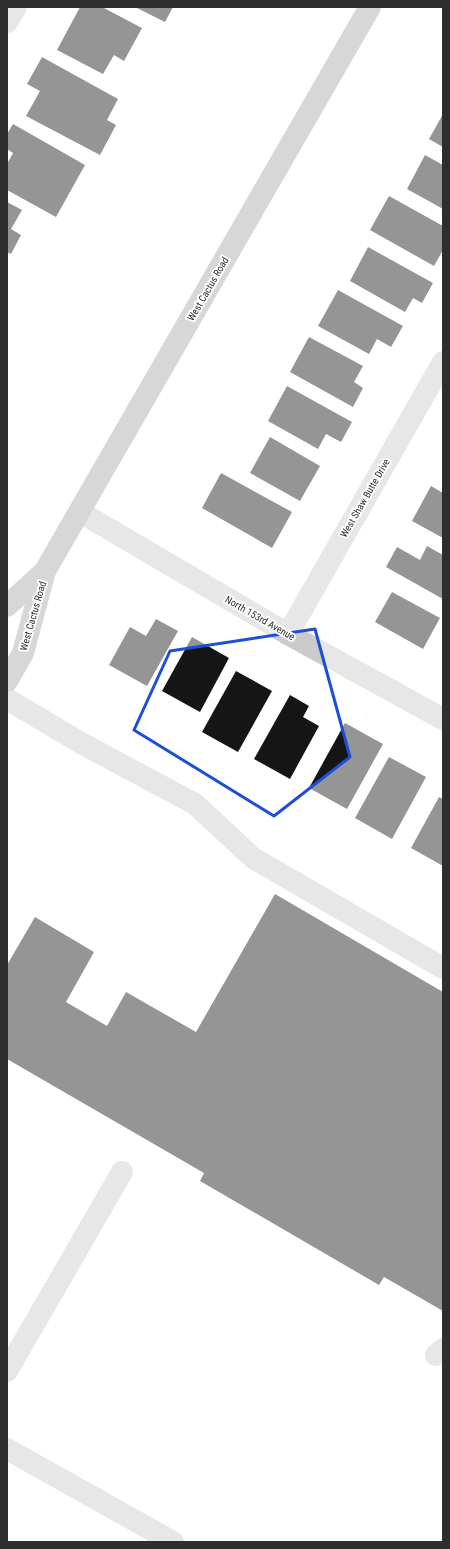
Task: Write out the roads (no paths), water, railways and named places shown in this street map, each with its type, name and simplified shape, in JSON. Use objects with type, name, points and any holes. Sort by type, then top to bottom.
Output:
[{"type":"main road","name":"West Cactus Road","points":[[7,681],[23,653],[45,571],[370,7]]},
{"type":"main road","name":"West Cactus Road","points":[[7,606],[45,571]]},
{"type":"street","points":[[7,22],[16,7]]},
{"type":"street","name":"West Shaw Butte Drive","points":[[288,634],[443,362]]},
{"type":"street","name":"North 153rd Avenue","points":[[80,512],[288,634],[443,719]]},
{"type":"street","points":[[7,699],[80,743],[195,804],[253,858],[443,968]]},
{"type":"street","points":[[7,1371],[122,1172]]},
{"type":"street","points":[[7,1449],[173,1542]]}]
